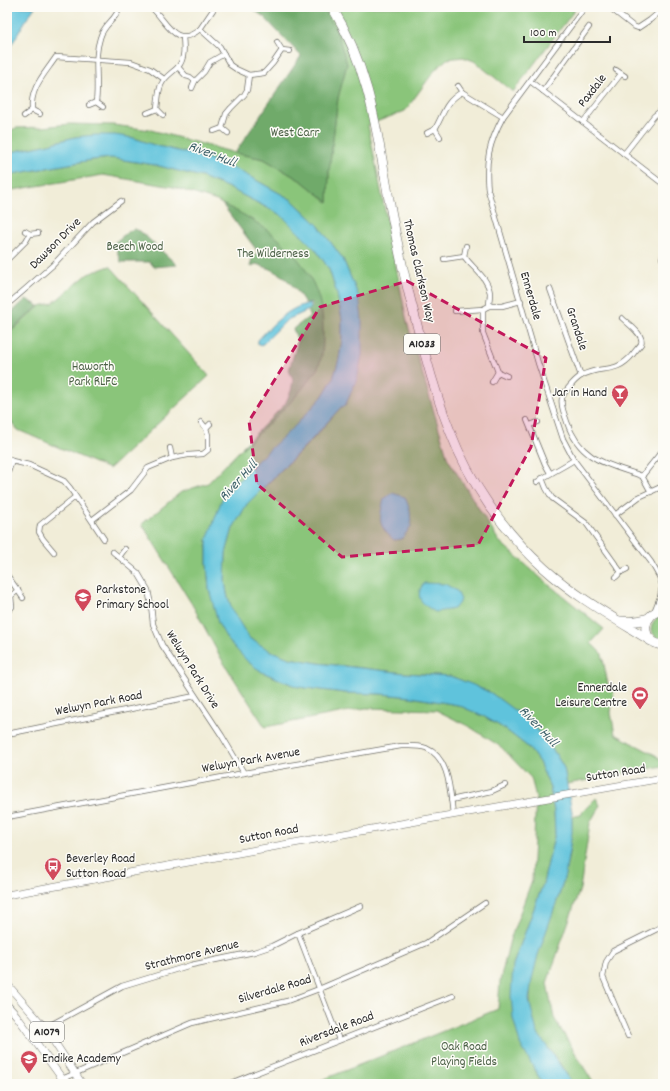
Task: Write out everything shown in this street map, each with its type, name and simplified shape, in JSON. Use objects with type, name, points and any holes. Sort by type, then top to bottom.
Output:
[{"type":"highway","name":"Thomas Clarkson Way","points":[[332,7],[350,39],[365,79],[376,125],[391,211],[414,313],[438,398],[456,446],[469,472],[487,502],[521,546],[563,584],[594,607],[619,621]]},
{"type":"highway","points":[[663,610],[651,615],[646,627],[648,637],[656,644],[663,645]]},
{"type":"highway","name":"A1033","points":[[619,621],[636,622],[651,615]]},
{"type":"highway","name":"A1033","points":[[619,621],[652,641]]},
{"type":"street","points":[[96,102],[98,91],[97,60],[100,36],[104,27],[115,17],[119,7]]},
{"type":"street","points":[[151,7],[169,29],[175,34],[183,37],[196,33],[215,7]]},
{"type":"street","name":"Ennerdale","points":[[584,7],[503,117],[494,134],[490,146],[487,174],[488,190],[550,401],[563,439],[574,460],[654,566],[660,578],[663,588],[651,615]]},
{"type":"street","points":[[609,7],[633,26],[638,28],[663,9]]},
{"type":"street","points":[[543,91],[589,27]]},
{"type":"street","points":[[200,29],[220,47],[230,65],[250,75],[264,73],[274,63],[282,50]]},
{"type":"street","points":[[157,109],[160,86],[164,79],[182,62],[183,37]]},
{"type":"street","points":[[277,42],[282,50]]},
{"type":"street","points":[[282,50],[290,51]]},
{"type":"street","points":[[192,88],[195,81],[204,72],[210,62],[224,54]]},
{"type":"street","points":[[32,110],[32,94],[56,57],[121,61],[141,65],[150,69],[164,79]]},
{"type":"street","points":[[178,67],[186,76],[195,81]]},
{"type":"street","name":"Paxdale","points":[[583,122],[623,75],[616,70]]},
{"type":"street","points":[[222,128],[226,114],[247,90],[250,75]]},
{"type":"street","name":"Paxdale","points":[[530,81],[663,184]]},
{"type":"street","points":[[458,86],[462,92],[503,117]]},
{"type":"street","points":[[427,132],[435,129],[447,104],[462,92]]},
{"type":"street","points":[[89,105],[96,102]]},
{"type":"street","points":[[96,102],[103,107]]},
{"type":"street","points":[[624,154],[654,116],[661,113],[659,106]]},
{"type":"street","points":[[147,113],[157,109]]},
{"type":"street","points":[[157,109],[163,115]]},
{"type":"street","points":[[32,110],[40,114]]},
{"type":"street","points":[[24,116],[32,110]]},
{"type":"street","points":[[214,131],[222,128]]},
{"type":"street","points":[[222,128],[228,133]]},
{"type":"street","points":[[435,129],[440,137]]},
{"type":"street","name":"Dawson Drive","points":[[7,305],[53,264],[94,222],[121,201]]},
{"type":"street","points":[[25,231],[30,234],[38,233]]},
{"type":"street","points":[[7,260],[26,241],[30,234]]},
{"type":"street","points":[[466,246],[464,256],[485,280],[490,293],[489,306]]},
{"type":"street","points":[[444,258],[464,256]]},
{"type":"street","name":"Grandale","points":[[550,289],[581,376]]},
{"type":"street","points":[[455,311],[483,309],[489,306],[502,306],[520,301]]},
{"type":"street","points":[[483,309],[483,333],[498,372],[507,376]]},
{"type":"street","points":[[622,318],[638,333],[641,338],[641,344],[626,362],[618,366],[581,376],[564,392],[561,399],[562,407],[574,439],[581,448],[590,456],[598,460],[642,476],[651,492]]},
{"type":"street","points":[[492,382],[498,372]]},
{"type":"street","points":[[527,420],[545,464],[550,472]]},
{"type":"street","points":[[92,520],[111,503],[131,490],[148,468],[172,458],[203,454],[208,450],[208,435],[202,422]]},
{"type":"street","points":[[530,425],[538,422]]},
{"type":"street","points":[[206,428],[210,424]]},
{"type":"street","points":[[170,448],[172,458]]},
{"type":"street","points":[[642,476],[663,450]]},
{"type":"street","points":[[7,458],[12,461],[29,465],[64,480],[104,539]]},
{"type":"street","points":[[537,482],[550,472],[574,460]]},
{"type":"street","points":[[7,475],[12,461]]},
{"type":"street","points":[[542,478],[552,498],[586,524],[620,572]]},
{"type":"street","points":[[615,515],[640,497],[663,486]]},
{"type":"street","points":[[54,552],[38,532],[40,525],[75,497]]},
{"type":"street","points":[[119,557],[125,549]]},
{"type":"street","name":"Welwyn Park Drive","points":[[113,552],[138,573],[148,590],[153,624],[162,645],[222,736],[244,773]]},
{"type":"street","points":[[616,577],[620,572],[627,569]]},
{"type":"street","points":[[7,574],[23,598]]},
{"type":"street","points":[[7,612],[12,607],[11,596],[18,590]]},
{"type":"street","name":"Welwyn Park Road","points":[[7,734],[195,696]]},
{"type":"street","name":"Welwyn Park Avenue","points":[[7,816],[401,746],[425,747],[439,758],[445,769],[453,814]]},
{"type":"street","name":"Sutton Road","points":[[7,895],[453,814],[663,778]]},
{"type":"street","points":[[451,800],[492,791],[505,785]]},
{"type":"street","name":"Silverdale Road","points":[[64,1082],[75,1074],[192,1023],[287,1001],[319,989],[426,942],[485,903]]},
{"type":"street","name":"Strathmore Avenue","points":[[32,1037],[45,1028],[122,986],[191,965],[254,952],[272,946],[361,906]]},
{"type":"street","points":[[628,1036],[603,977],[606,962],[613,951],[663,926]]},
{"type":"street","points":[[298,933],[339,1040]]},
{"type":"street","name":"A1079","points":[[7,984],[45,1028],[82,1084]]},
{"type":"street","name":"Riversdale Road","points":[[228,1084],[454,996]]},
{"type":"street","name":"A1079","points":[[7,1005],[16,1015],[64,1082]]},
{"type":"highlighted area","points":[[407,281],[546,358],[531,447],[478,545],[342,557],[257,484],[249,421],[320,307]]},
{"type":"green space","name":"West Carr","points":[[250,7],[323,7],[337,32],[347,64],[338,98],[329,171],[328,202],[303,182],[264,159],[235,153],[301,56],[264,17]]},
{"type":"green space","points":[[323,7],[577,7],[513,92],[474,61],[463,57],[447,59],[435,70],[405,111],[368,125],[407,322],[448,459],[499,541],[542,579],[604,629],[591,643],[602,654],[608,685],[613,685],[614,690],[611,713],[615,734],[657,756],[663,763],[663,766],[567,784],[564,768],[555,753],[533,725],[491,693],[450,676],[405,673],[318,663],[289,658],[269,651],[249,638],[232,610],[227,594],[225,581],[226,553],[233,528],[247,504],[315,437],[341,407],[345,406],[357,379],[362,355],[359,297],[343,259],[318,225],[292,200],[234,168],[210,159],[154,145],[134,138],[75,137],[7,153],[7,132],[16,128],[70,124],[113,125],[151,130],[235,153],[264,159],[303,182],[328,202],[329,171],[338,98],[347,64],[337,32]]},
{"type":"green space","name":"Oak Road Playing Fields","points":[[111,158],[155,165],[202,177],[227,187],[281,215],[316,250],[329,269],[337,294],[342,319],[342,340],[339,359],[333,379],[322,397],[295,426],[207,540],[209,589],[262,672],[298,687],[345,693],[411,697],[458,705],[483,716],[505,729],[528,747],[539,762],[550,787],[554,812],[555,833],[543,884],[513,965],[534,1069],[543,1084],[312,1084],[498,1009],[500,981],[510,940],[532,880],[536,797],[531,778],[501,747],[470,727],[436,710],[366,708],[265,727],[222,660],[193,606],[142,524],[181,492],[208,483],[291,398],[317,311],[306,273],[258,226],[217,201],[173,187],[103,175],[7,191],[7,175]]},
{"type":"green space","name":"The Wilderness","points":[[222,204],[260,225],[278,238],[293,253],[306,270],[316,289],[321,309],[323,332],[322,349],[317,369],[286,407],[243,448],[242,447],[285,404],[291,391],[293,380],[289,370],[298,341],[293,329],[310,316],[308,310],[313,306],[311,302],[305,303],[290,283],[273,270],[256,264],[250,267],[252,258],[258,252]]},
{"type":"green space","name":"Beech Wood","points":[[134,229],[140,231],[177,265],[154,267],[150,262],[121,262],[114,243],[129,231]]},
{"type":"green space","name":"Haworth Park RLFC","points":[[110,266],[209,376],[109,469],[18,430],[7,417],[7,335],[40,306],[53,303],[88,274]]},
{"type":"green space","points":[[26,299],[39,306],[7,334],[7,317]]},
{"type":"green space","points":[[663,616],[663,640],[656,638],[651,630],[654,620]]},
{"type":"green space","points":[[596,798],[600,805],[590,823],[580,889],[547,983],[554,1018],[594,1084],[573,1084],[554,1055],[538,1035],[532,1015],[530,997],[531,980],[535,962],[559,895],[567,867],[572,817],[581,815]]},
{"type":"water","points":[[7,7],[35,7],[7,52]]},
{"type":"water","name":"River Hull","points":[[115,135],[134,138],[154,145],[210,159],[234,168],[292,200],[318,225],[343,259],[359,297],[362,319],[362,355],[357,379],[345,406],[341,407],[315,436],[247,504],[233,528],[226,553],[225,581],[227,594],[232,610],[249,638],[269,650],[289,658],[318,663],[405,673],[450,676],[491,693],[533,724],[555,753],[564,768],[572,812],[572,833],[565,875],[538,955],[529,1000],[537,1032],[573,1084],[543,1084],[520,1044],[513,1018],[511,996],[513,965],[543,884],[555,833],[554,812],[550,787],[539,762],[528,747],[505,729],[483,716],[458,705],[411,697],[345,693],[298,687],[262,672],[248,662],[227,639],[218,623],[209,589],[207,540],[222,499],[258,460],[295,426],[322,397],[333,379],[339,359],[342,340],[342,319],[337,294],[329,269],[316,250],[281,215],[227,187],[202,177],[155,165],[111,158],[7,175],[7,153],[75,137]]},
{"type":"water","points":[[310,303],[311,308],[309,310],[287,320],[263,344],[258,345],[258,340],[281,317],[302,305]]},
{"type":"water","points":[[392,493],[405,497],[410,510],[411,526],[402,539],[394,540],[388,535],[382,526],[380,517],[384,499]]},
{"type":"water","points":[[424,583],[445,584],[457,591],[461,600],[454,609],[435,612],[423,603],[419,597],[419,593]]},
{"type":"place","name":"Jar in Hand","points":[[620,408]]},
{"type":"place","name":"Parkstone Primary School","points":[[83,612]]},
{"type":"place","name":"Ennerdale Leisure Centre","points":[[640,710]]},
{"type":"place","name":"Beverley Road Sutton Road","points":[[53,881]]},
{"type":"place","name":"Endike Academy","points":[[29,1074]]}]
